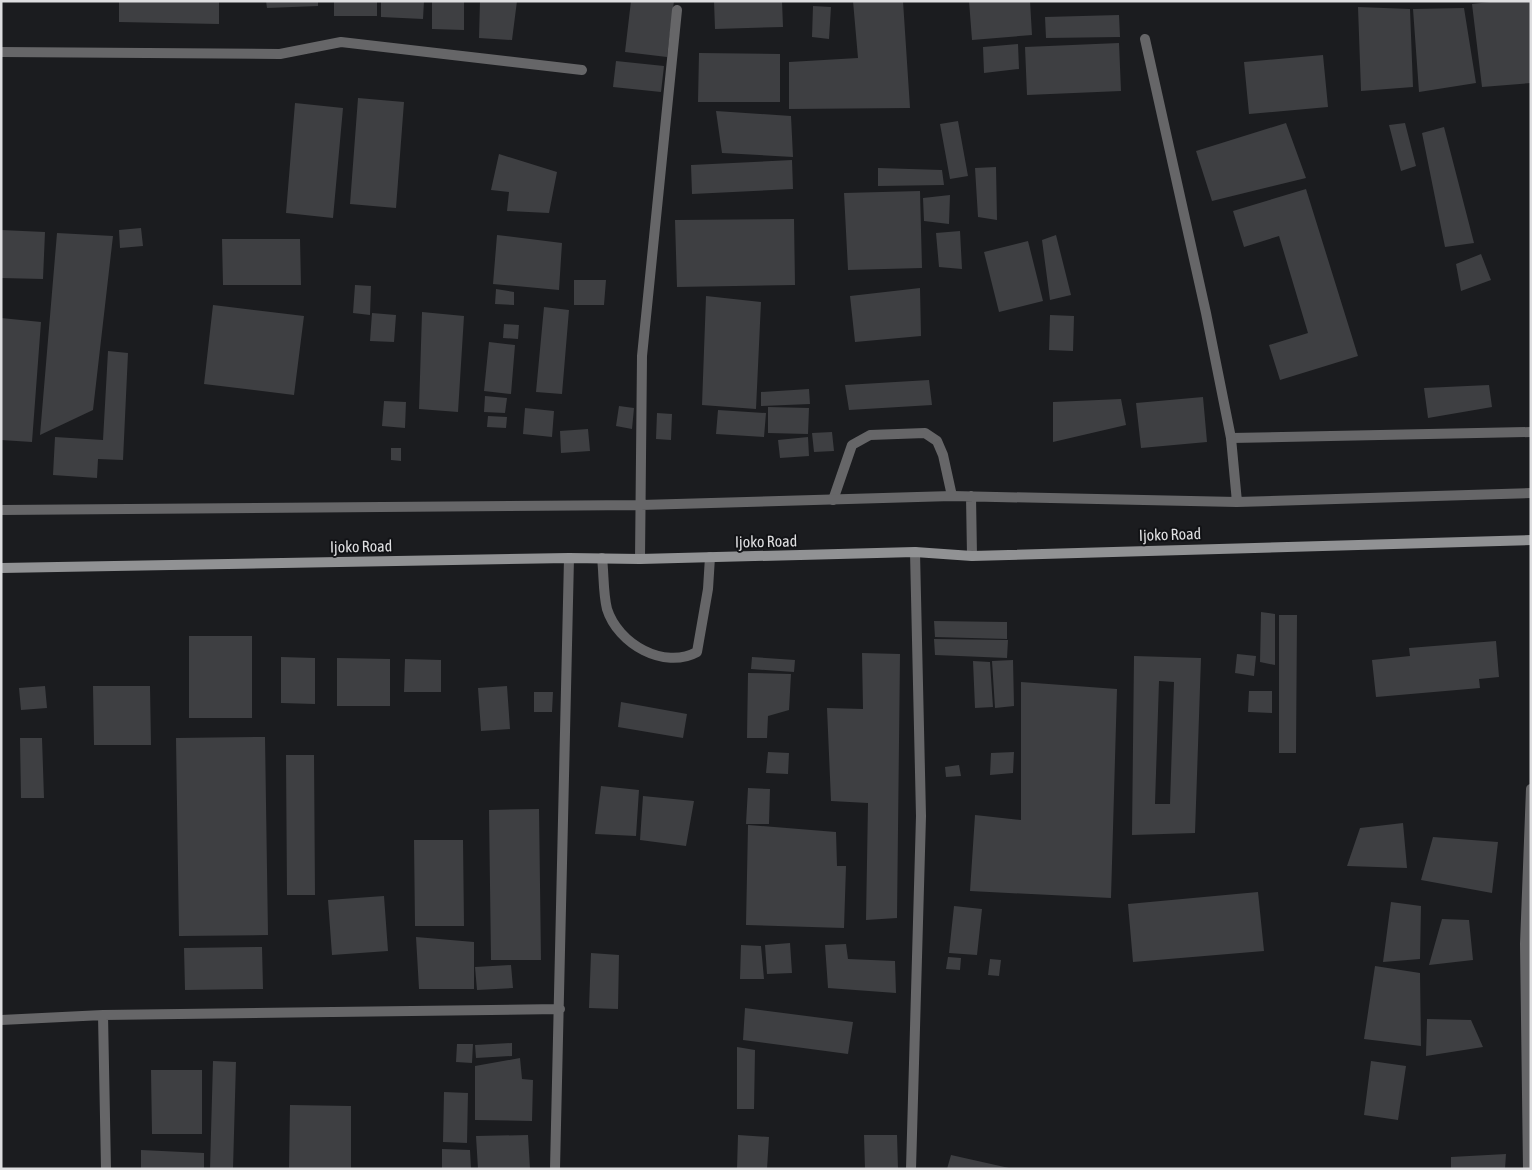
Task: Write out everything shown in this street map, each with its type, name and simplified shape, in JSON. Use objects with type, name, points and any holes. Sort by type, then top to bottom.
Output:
[{"type":"main road","name":"Ijoko Road","points":[[1,568],[569,558],[640,559],[915,552],[972,556],[1531,540]]},
{"type":"street","points":[[640,559],[642,356],[676,10]]},
{"type":"street","points":[[1146,39],[1206,313],[1231,438],[1237,502]]},
{"type":"street","points":[[1,52],[280,54],[340,42],[582,70]]},
{"type":"street","points":[[1231,438],[1531,432]]},
{"type":"street","points":[[833,500],[852,445],[870,435],[925,433],[937,441],[943,455],[952,496]]},
{"type":"street","points":[[1,510],[641,506],[952,496],[1237,502],[1531,493]]},
{"type":"street","points":[[971,496],[972,556]]},
{"type":"street","points":[[911,1169],[921,816],[915,552]]},
{"type":"street","points":[[602,558],[607,609],[624,638],[656,656],[687,658],[697,652],[708,589],[710,557]]},
{"type":"street","points":[[555,1169],[569,558]]},
{"type":"street","points":[[1528,1169],[1525,944],[1531,789]]},
{"type":"street","points":[[1,1020],[103,1015],[560,1009]]},
{"type":"street","points":[[103,1015],[106,1169]]},
{"type":"building","points":[[119,1],[219,1],[219,24],[119,22]]},
{"type":"building","points":[[266,1],[318,1],[318,6],[267,8]]},
{"type":"building","points":[[334,1],[377,1],[377,16],[334,16]]},
{"type":"building","points":[[381,1],[424,1],[423,19],[381,17]]},
{"type":"building","points":[[432,1],[464,1],[464,30],[432,29]]},
{"type":"building","points":[[480,1],[517,1],[512,40],[479,38]]},
{"type":"building","points":[[631,1],[674,1],[667,57],[625,52]]},
{"type":"building","points":[[714,1],[782,1],[783,27],[715,29]]},
{"type":"building","points":[[853,1],[903,1],[910,108],[789,109],[789,62],[858,58]]},
{"type":"building","points":[[969,1],[1030,1],[1032,35],[972,40]]},
{"type":"building","points":[[1499,1],[1531,1],[1531,83],[1482,87],[1472,4]]},
{"type":"building","points":[[813,6],[831,7],[829,39],[812,37]]},
{"type":"building","points":[[1358,7],[1410,9],[1413,87],[1361,91]]},
{"type":"building","points":[[1464,8],[1476,83],[1419,92],[1413,9]]},
{"type":"building","points":[[1119,15],[1120,37],[1046,38],[1045,17]]},
{"type":"building","points":[[1119,43],[1121,91],[1027,95],[1025,47]]},
{"type":"building","points":[[1018,44],[1019,69],[984,73],[983,47]]},
{"type":"building","points":[[699,53],[780,54],[780,102],[698,102]]},
{"type":"building","points":[[1323,55],[1328,107],[1249,114],[1244,62]]},
{"type":"building","points":[[616,61],[664,66],[661,92],[613,87]]},
{"type":"building","points":[[358,98],[404,102],[396,208],[350,204]]},
{"type":"building","points":[[295,103],[343,108],[333,218],[286,213]]},
{"type":"building","points":[[716,111],[791,116],[793,157],[722,153]]},
{"type":"building","points":[[958,121],[968,176],[950,179],[940,124]]},
{"type":"building","points":[[1286,123],[1306,178],[1212,201],[1196,151]]},
{"type":"building","points":[[1405,123],[1416,166],[1401,171],[1389,125]]},
{"type":"building","points":[[1444,127],[1474,243],[1445,247],[1422,133]]},
{"type":"building","points":[[499,154],[557,172],[549,213],[507,211],[509,192],[491,190]]},
{"type":"building","points":[[792,160],[793,189],[692,194],[691,165]]},
{"type":"building","points":[[996,167],[997,220],[978,217],[975,168]]},
{"type":"building","points":[[878,168],[942,170],[944,185],[878,186]]},
{"type":"building","points":[[1306,189],[1358,356],[1280,380],[1269,345],[1308,333],[1279,236],[1244,247],[1233,211]]},
{"type":"building","points":[[920,191],[922,268],[848,270],[844,193]]},
{"type":"building","points":[[950,195],[949,224],[924,221],[923,198]]},
{"type":"building","points":[[794,219],[795,285],[677,287],[675,220]]},
{"type":"building","points":[[141,228],[143,246],[120,248],[119,230]]},
{"type":"building","points":[[1,230],[45,232],[43,279],[1,278]]},
{"type":"building","points":[[960,231],[962,269],[939,267],[936,233]]},
{"type":"building","points":[[57,233],[113,236],[93,410],[40,435]]},
{"type":"building","points":[[497,235],[562,243],[559,290],[493,284]]},
{"type":"building","points":[[1056,235],[1071,295],[1050,300],[1042,240]]},
{"type":"building","points":[[222,239],[300,239],[301,285],[223,285]]},
{"type":"building","points":[[1028,241],[1043,301],[999,312],[984,252]]},
{"type":"building","points":[[1481,254],[1491,280],[1461,291],[1456,264]]},
{"type":"building","points":[[574,280],[606,280],[604,305],[574,305]]},
{"type":"building","points":[[355,285],[371,286],[370,315],[353,313]]},
{"type":"building","points":[[920,288],[921,336],[855,342],[850,296]]},
{"type":"building","points":[[496,289],[514,292],[514,305],[495,304]]},
{"type":"building","points":[[706,296],[761,302],[756,409],[702,405]]},
{"type":"building","points":[[213,305],[304,316],[294,395],[204,384]]},
{"type":"building","points":[[544,307],[569,310],[562,394],[536,392]]},
{"type":"building","points":[[422,312],[464,316],[458,412],[419,409]]},
{"type":"building","points":[[372,313],[396,315],[394,342],[370,341]]},
{"type":"building","points":[[1050,315],[1074,316],[1073,351],[1049,350]]},
{"type":"building","points":[[1,318],[41,322],[32,442],[1,440]]},
{"type":"building","points":[[504,324],[519,325],[518,339],[503,338]]},
{"type":"building","points":[[489,342],[515,345],[511,394],[484,391]]},
{"type":"building","points":[[108,351],[128,353],[123,460],[98,459],[97,478],[53,475],[55,437],[103,440]]},
{"type":"building","points":[[929,380],[932,405],[849,410],[845,385]]},
{"type":"building","points":[[1489,385],[1492,407],[1428,418],[1424,388]]},
{"type":"building","points":[[809,389],[810,404],[761,406],[761,392]]},
{"type":"building","points":[[485,396],[507,398],[505,413],[484,412]]},
{"type":"building","points":[[1203,397],[1207,442],[1141,448],[1136,403]]},
{"type":"building","points":[[1121,399],[1126,425],[1053,442],[1053,402]]},
{"type":"building","points":[[384,401],[406,402],[405,428],[382,426]]},
{"type":"building","points":[[619,406],[634,408],[632,429],[616,426]]},
{"type":"building","points":[[768,407],[809,408],[808,434],[768,433]]},
{"type":"building","points":[[525,408],[554,411],[552,437],[523,434]]},
{"type":"building","points":[[718,410],[766,413],[764,437],[716,434]]},
{"type":"building","points":[[657,413],[672,414],[671,440],[656,439]]},
{"type":"building","points":[[488,416],[507,417],[506,428],[487,427]]},
{"type":"building","points":[[588,429],[590,451],[561,453],[560,431]]},
{"type":"building","points":[[832,432],[834,451],[814,452],[812,433]]},
{"type":"building","points":[[808,437],[809,456],[780,458],[778,440]]},
{"type":"building","points":[[391,448],[401,448],[401,461],[391,460]]},
{"type":"building","points":[[1261,612],[1275,614],[1275,665],[1260,662]]},
{"type":"building","points":[[1279,615],[1297,615],[1296,753],[1279,753]]},
{"type":"building","points":[[934,621],[1007,622],[1007,639],[935,637]]},
{"type":"building","points":[[189,636],[252,636],[252,718],[189,718]]},
{"type":"building","points":[[934,639],[1008,640],[1007,658],[935,655]]},
{"type":"building","points":[[1496,641],[1499,677],[1479,679],[1480,688],[1376,697],[1372,660],[1410,656],[1409,648]]},
{"type":"building","points":[[862,653],[900,654],[897,918],[866,920],[868,803],[831,801],[827,708],[863,709]]},
{"type":"building","points":[[1237,654],[1256,656],[1254,676],[1235,673]]},
{"type":"building","points":[[1134,656],[1201,658],[1195,833],[1132,835]],"holes":[[[1159,681],[1174,682],[1170,804],[1155,804]]]},
{"type":"building","points":[[281,657],[315,658],[315,704],[281,703]]},
{"type":"building","points":[[752,657],[795,660],[794,672],[751,669]]},
{"type":"building","points":[[337,658],[390,659],[390,706],[337,706]]},
{"type":"building","points":[[405,659],[441,660],[441,692],[404,692]]},
{"type":"building","points":[[1013,660],[1014,706],[995,708],[992,661]]},
{"type":"building","points":[[973,661],[990,662],[993,707],[975,708]]},
{"type":"building","points":[[748,673],[791,674],[789,710],[768,716],[767,738],[747,738]]},
{"type":"building","points":[[1021,682],[1117,689],[1111,898],[970,891],[975,815],[1021,820]]},
{"type":"building","points":[[45,686],[47,708],[21,710],[19,688]]},
{"type":"building","points":[[93,686],[150,686],[151,745],[94,745]]},
{"type":"building","points":[[507,686],[510,729],[481,731],[478,688]]},
{"type":"building","points":[[1249,691],[1272,691],[1272,713],[1248,712]]},
{"type":"building","points":[[534,692],[553,692],[552,712],[534,712]]},
{"type":"building","points":[[621,702],[687,714],[683,738],[618,727]]},
{"type":"building","points":[[265,737],[268,935],[179,936],[176,738]]},
{"type":"building","points":[[20,738],[42,738],[44,798],[21,798]]},
{"type":"building","points":[[768,752],[789,753],[788,774],[766,773]]},
{"type":"building","points":[[1014,752],[1013,773],[990,775],[991,753]]},
{"type":"building","points":[[286,755],[314,755],[315,895],[287,895]]},
{"type":"building","points":[[959,765],[961,776],[946,777],[945,767]]},
{"type":"building","points":[[601,786],[639,790],[636,836],[595,834]]},
{"type":"building","points":[[748,788],[770,789],[769,824],[746,824]]},
{"type":"building","points":[[643,796],[694,801],[686,846],[640,840]]},
{"type":"building","points":[[539,809],[541,960],[491,960],[489,810]]},
{"type":"building","points":[[1403,823],[1407,868],[1347,866],[1360,828]]},
{"type":"building","points":[[748,825],[836,832],[837,866],[846,866],[844,928],[746,925]]},
{"type":"building","points":[[1433,837],[1498,842],[1492,893],[1421,880]]},
{"type":"building","points":[[414,840],[463,840],[464,926],[415,926]]},
{"type":"building","points":[[1258,892],[1264,951],[1133,962],[1128,904]]},
{"type":"building","points":[[384,896],[388,951],[332,955],[328,900]]},
{"type":"building","points":[[1391,902],[1421,906],[1420,959],[1383,962]]},
{"type":"building","points":[[954,906],[982,909],[977,955],[949,953]]},
{"type":"building","points":[[1442,919],[1469,920],[1473,960],[1429,965]]},
{"type":"building","points":[[416,937],[474,942],[474,989],[419,989]]},
{"type":"building","points":[[790,943],[792,973],[767,974],[765,945]]},
{"type":"building","points":[[846,944],[848,959],[895,961],[896,993],[828,988],[825,945]]},
{"type":"building","points":[[741,945],[761,946],[764,979],[740,979]]},
{"type":"building","points":[[262,947],[263,989],[185,990],[184,948]]},
{"type":"building","points":[[591,953],[619,955],[618,1009],[589,1008]]},
{"type":"building","points":[[948,957],[961,958],[960,970],[946,969]]},
{"type":"building","points":[[990,959],[1001,960],[999,976],[988,975]]},
{"type":"building","points":[[511,965],[513,988],[477,990],[475,967]]},
{"type":"building","points":[[1375,966],[1420,973],[1421,1046],[1364,1039]]},
{"type":"building","points":[[745,1008],[853,1022],[848,1054],[743,1040]]},
{"type":"building","points":[[1427,1019],[1471,1020],[1483,1047],[1426,1056]]},
{"type":"building","points":[[512,1043],[512,1056],[476,1058],[475,1045]]},
{"type":"building","points":[[457,1044],[473,1044],[472,1063],[456,1062]]},
{"type":"building","points":[[737,1047],[755,1050],[754,1109],[737,1109]]},
{"type":"building","points":[[520,1058],[522,1079],[533,1080],[532,1121],[475,1120],[475,1066]]},
{"type":"building","points":[[213,1061],[236,1062],[233,1169],[210,1169]]},
{"type":"building","points":[[1371,1061],[1406,1066],[1398,1120],[1364,1115]]},
{"type":"building","points":[[151,1070],[202,1070],[202,1134],[152,1134]]},
{"type":"building","points":[[444,1092],[468,1093],[467,1143],[443,1142]]},
{"type":"building","points":[[290,1105],[351,1106],[351,1169],[289,1169]]},
{"type":"building","points":[[528,1135],[530,1169],[478,1169],[476,1136]]},
{"type":"building","points":[[738,1135],[769,1137],[767,1169],[737,1169]]},
{"type":"building","points":[[864,1135],[897,1135],[898,1169],[865,1169]]},
{"type":"building","points":[[442,1149],[470,1150],[471,1169],[442,1169]]},
{"type":"building","points":[[141,1150],[204,1153],[204,1169],[141,1169]]},
{"type":"building","points":[[1506,1154],[1505,1169],[1451,1169],[1451,1157]]},
{"type":"building","points":[[951,1155],[1009,1168],[947,1169]]}]
